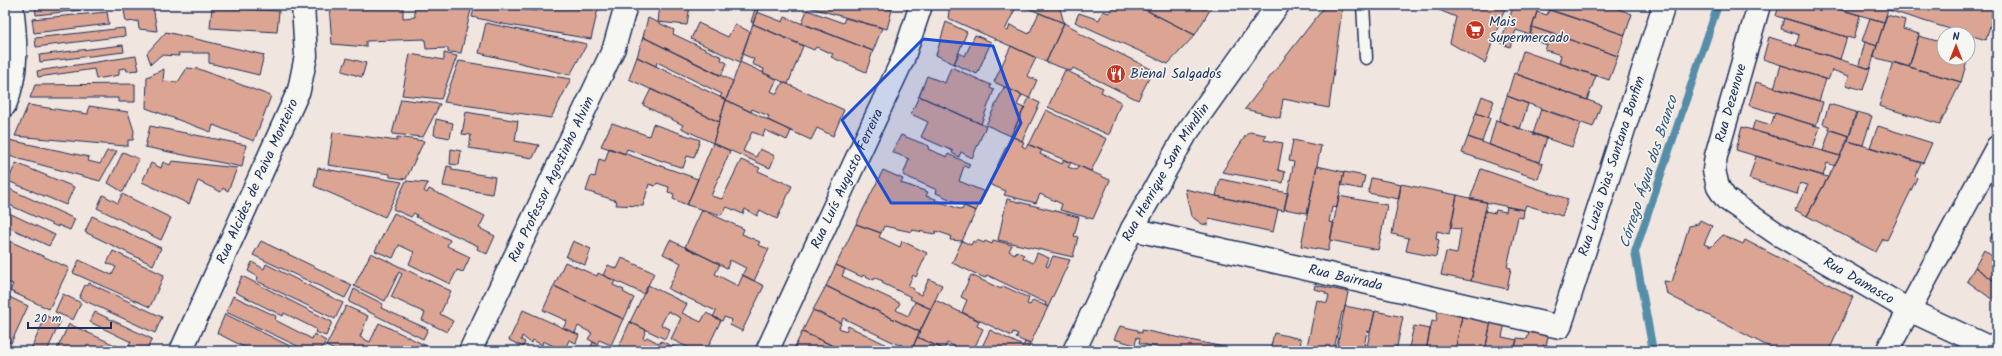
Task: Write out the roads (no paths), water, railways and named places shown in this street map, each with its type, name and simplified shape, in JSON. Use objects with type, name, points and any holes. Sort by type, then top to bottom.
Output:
[{"type":"street","points":[[5,104],[12,89],[16,68],[16,43],[12,5]]},
{"type":"street","name":"Rua Alcides de Paiva Monteiro","points":[[181,351],[299,90],[306,56],[302,5]]},
{"type":"street","name":"Rua Professor Agostinho Alvim","points":[[470,351],[614,48],[626,5]]},
{"type":"street","name":"Rua Luís Augusto Ferreira","points":[[767,351],[903,59],[921,5]]},
{"type":"street","name":"Rua Luzia Dias Santana Bonfim","points":[[1560,327],[1664,5]]},
{"type":"street","name":"Rua Dezenove","points":[[1726,199],[1718,187],[1714,170],[1716,156],[1759,5]]},
{"type":"street","name":"Rua Henrique Sam Mindlin","points":[[1074,351],[1132,229],[1186,134],[1272,7]]},
{"type":"street","points":[[1887,351],[1997,147]]},
{"type":"street","name":"Rua Damasco","points":[[1726,199],[1776,233],[1909,310],[1997,351]]},
{"type":"street","name":"Rua Bairrada","points":[[1132,229],[1560,327]]},
{"type":"lane","points":[[1363,5],[1366,58]]},
{"type":"waterway","name":"Córrego Água dos Branco","points":[[1653,351],[1635,252],[1718,5]]},
{"type":"place","name":"Mais Supermercado","points":[[1475,30]]},
{"type":"place","name":"Bienal Salgados","points":[[1116,74]]}]
